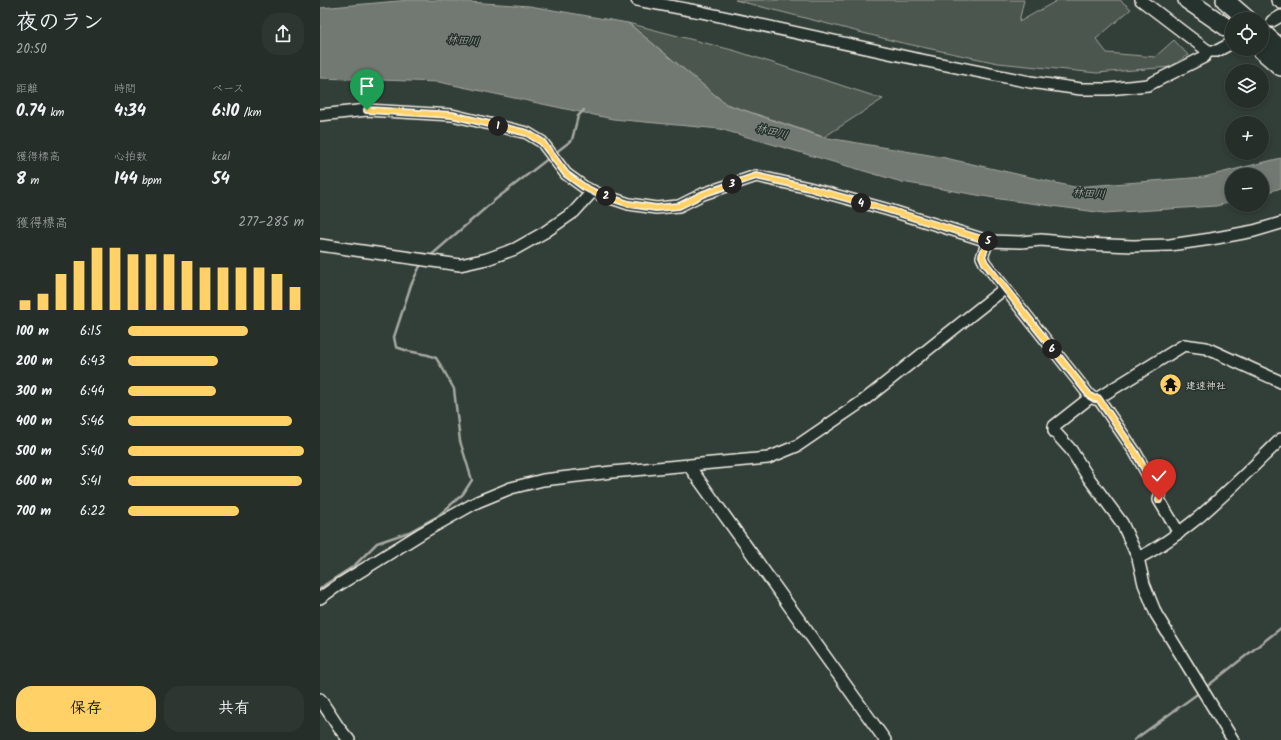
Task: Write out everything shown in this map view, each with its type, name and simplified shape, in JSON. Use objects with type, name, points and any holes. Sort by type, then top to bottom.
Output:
[{"type":"highway","points":[[1187,0],[1225,33]]},
{"type":"highway","points":[[1200,0],[1232,12]]},
{"type":"highway","points":[[1225,0],[1235,12]]},
{"type":"highway","points":[[1272,23],[1270,50],[1281,67]]},
{"type":"street","points":[[637,0],[701,12],[1030,82],[1081,89],[1109,89],[1148,85],[1204,57],[1208,51]]},
{"type":"street","points":[[1141,0],[1208,51],[1217,51],[1225,44]]},
{"type":"street","points":[[1277,0],[1281,3]]},
{"type":"street","points":[[320,115],[367,110],[452,115],[527,133],[542,142],[566,174],[584,187],[629,204],[656,208],[679,206],[703,194],[756,176],[809,188],[889,210],[988,241],[1021,242],[1041,240],[1133,246],[1170,244],[1211,239],[1254,231],[1281,223]]},
{"type":"street","points":[[320,245],[460,264],[487,259],[515,249],[545,232],[574,212],[593,191]]},
{"type":"street","points":[[988,241],[982,256],[985,263],[1004,289],[1094,397],[1135,452],[1149,477],[1161,491],[1159,500],[1179,533]]},
{"type":"street","points":[[320,598],[428,529],[477,502],[511,488],[543,480],[612,472],[768,458],[797,446],[863,401],[1004,289]]},
{"type":"street","points":[[1233,740],[1156,614],[1144,584],[1138,558],[1122,523],[1088,477],[1071,450],[1054,431],[1054,426],[1087,400],[1184,345],[1206,348],[1281,382]]},
{"type":"street","points":[[1138,558],[1153,551],[1179,533],[1233,487],[1281,439]]},
{"type":"street","points":[[688,466],[885,740]]},
{"type":"street","points":[[320,699],[339,728],[349,740]]},
{"type":"shaded area","points":[[735,0],[1024,0],[1019,22],[1058,0],[1120,0],[1131,9],[1096,39],[1107,53],[1155,57],[1174,40],[1188,55],[1171,67],[1097,73],[998,63],[898,42]]},
{"type":"shaded area","points":[[628,23],[736,51],[883,99],[824,137],[726,104]]},
{"type":"water","name":"林田川","points":[[409,0],[437,0],[530,6],[628,23],[726,104],[822,137],[941,157],[1074,187],[1204,177],[1225,172],[1225,204],[1216,206],[1104,213],[1000,199],[902,182],[720,129],[613,119],[439,82],[320,78],[320,8]]},
{"type":"water","points":[[1281,158],[1281,188],[1269,192],[1269,168],[1240,168]]},
{"type":"waterway","points":[[555,153],[572,140],[578,116],[584,110]]},
{"type":"waterway","points":[[428,258],[496,199],[549,158]]},
{"type":"waterway","points":[[320,589],[354,566],[377,543],[409,532],[438,516],[463,494],[472,480],[460,441],[454,389],[443,369],[436,358],[396,347],[394,337],[411,285],[422,264]]},
{"type":"waterway","points":[[1205,688],[1281,628]]},
{"type":"waterway","points":[[1134,740],[1200,692]]},
{"type":"place","name":"建速神社","points":[[1170,385]]},
{"type":"route","points":[[367,110],[452,115],[527,133],[542,142],[566,174],[584,187],[596,193],[629,204],[656,208],[679,206],[703,194],[756,176],[809,188],[889,210],[988,241],[982,256],[985,263],[1090,396],[1095,399],[1098,398],[1135,452],[1149,477],[1161,491],[1159,500]]}]
